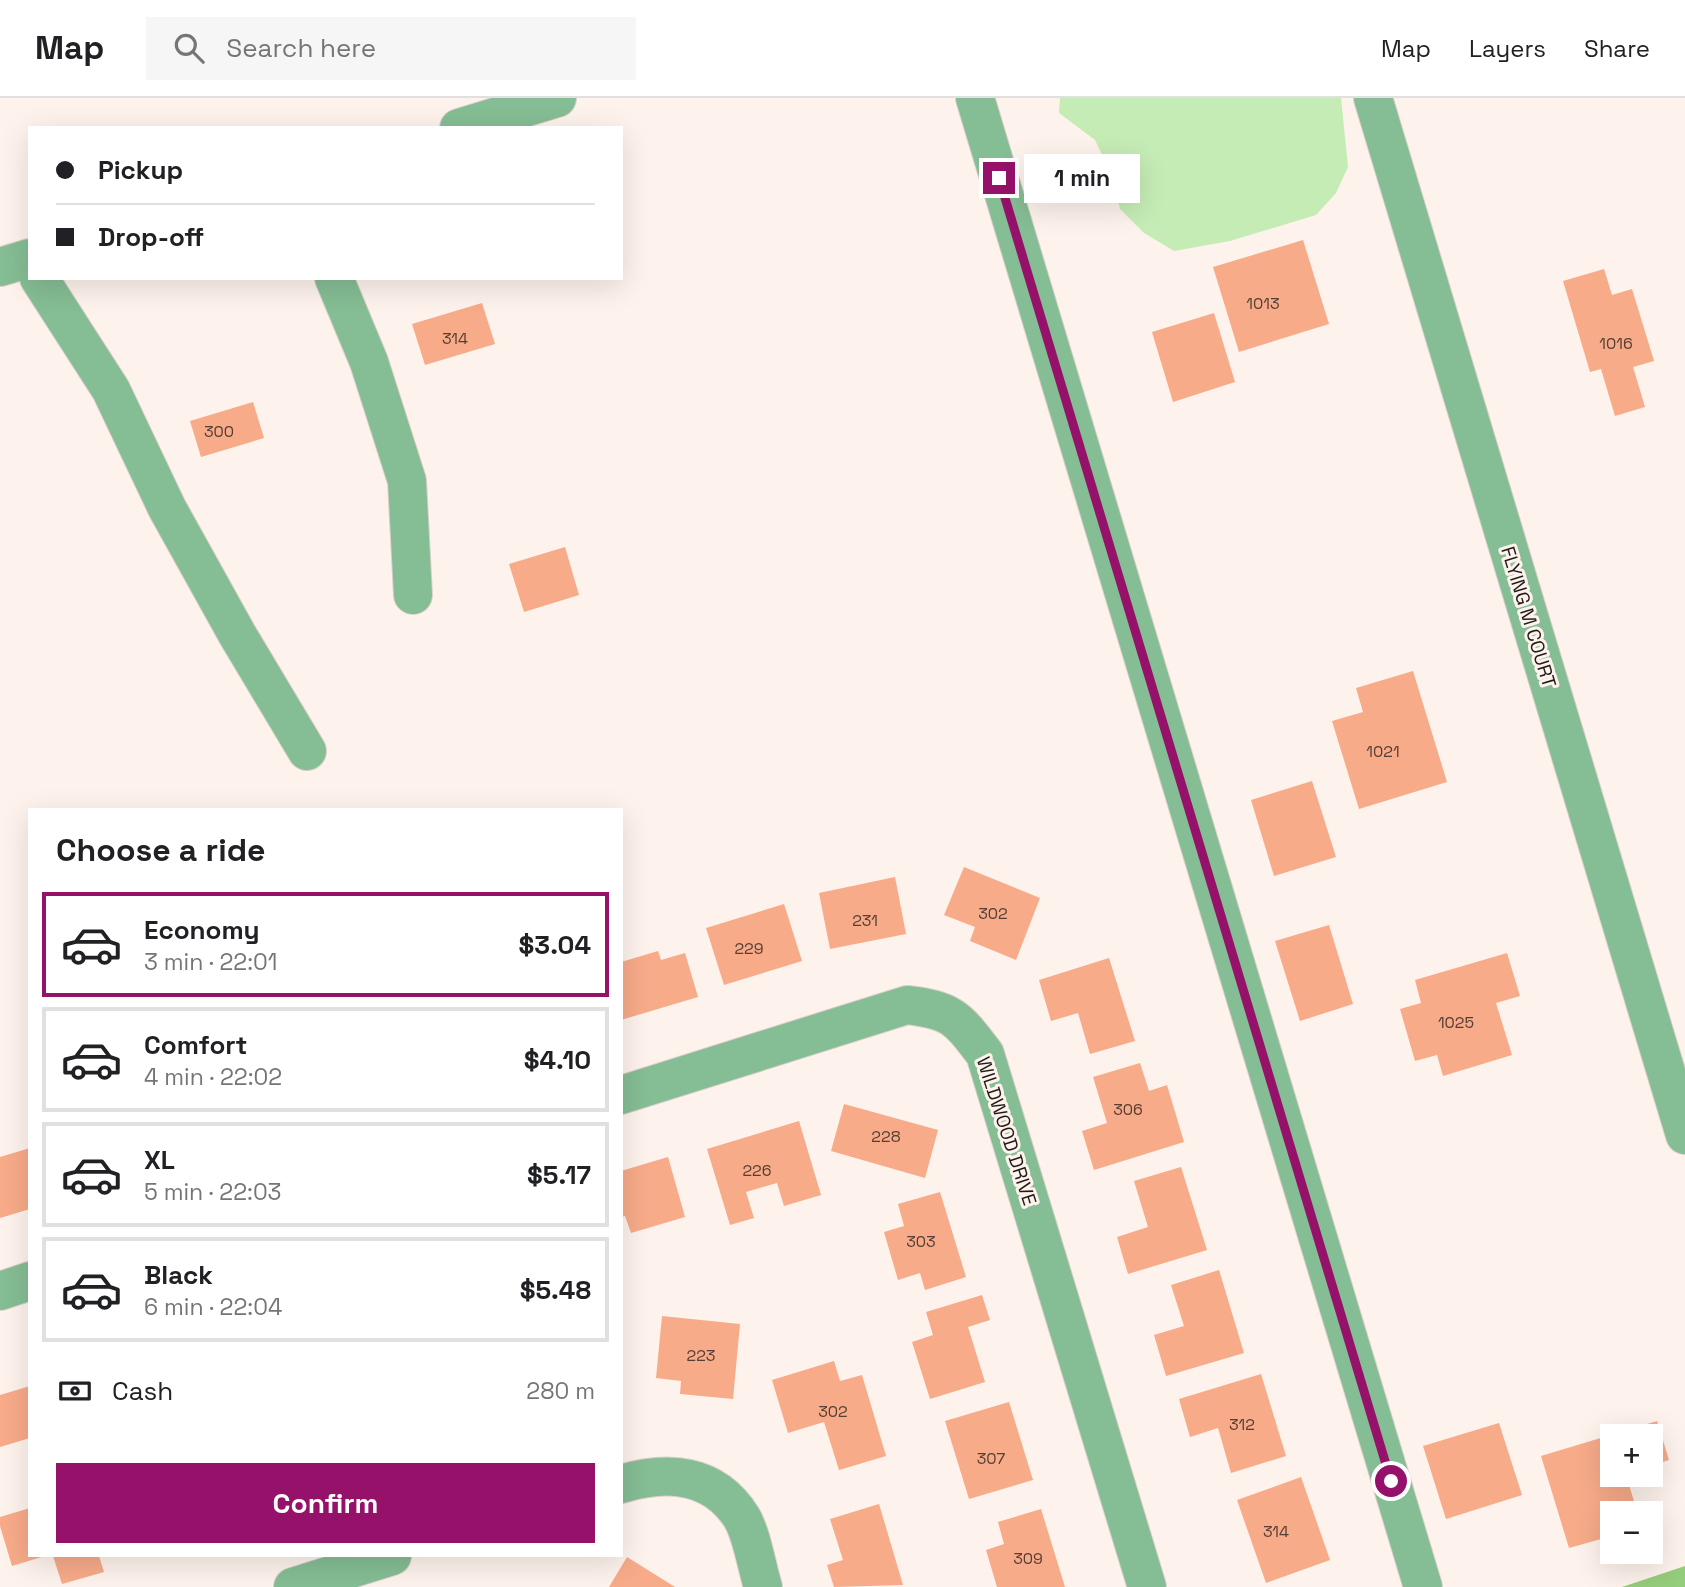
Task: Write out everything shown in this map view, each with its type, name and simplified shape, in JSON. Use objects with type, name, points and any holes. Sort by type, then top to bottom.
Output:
[{"type":"street","points":[[466,126],[557,98]]},
{"type":"street","points":[[975,98],[1423,1587]]},
{"type":"street","name":"FLYING M COURT","points":[[1373,98],[1685,1135]]},
{"type":"street","points":[[35,280],[111,390],[167,508],[237,634],[307,751]]},
{"type":"street","points":[[335,280],[369,362],[407,481],[413,595]]},
{"type":"street","name":"WILDWOOD DRIVE","points":[[623,1094],[907,1005],[937,1008],[960,1021],[985,1054],[1147,1587]]},
{"type":"street","points":[[0,1291],[28,1282]]},
{"type":"street","points":[[623,1483],[650,1475],[690,1478],[717,1490],[743,1519],[763,1587]]},
{"type":"street","points":[[293,1587],[378,1569]]},
{"type":"green space","points":[[1060,98],[1341,98],[1348,167],[1336,193],[1316,215],[1230,241],[1174,251],[1144,233],[1120,209],[1111,174],[1095,140],[1059,113]]},
{"type":"green space","points":[[1685,1566],[1685,1587],[1622,1587]]},
{"type":"building","points":[[1303,240],[1329,324],[1239,352],[1213,267]]},
{"type":"building","points":[[1604,269],[1612,295],[1632,289],[1654,361],[1633,367],[1645,407],[1615,416],[1601,369],[1590,372],[1563,281]]},
{"type":"building","points":[[482,303],[495,344],[425,365],[412,324]]},
{"type":"building","points":[[1214,313],[1235,382],[1173,402],[1152,332]]},
{"type":"building","points":[[253,402],[264,438],[201,457],[190,421]]},
{"type":"building","points":[[565,547],[579,595],[524,612],[509,564]]},
{"type":"building","points":[[1413,671],[1447,782],[1359,809],[1332,721],[1363,712],[1356,688]]},
{"type":"building","points":[[1312,781],[1336,857],[1274,876],[1251,800]]},
{"type":"building","points":[[964,867],[1040,898],[1016,960],[970,941],[975,927],[944,915]]},
{"type":"building","points":[[895,877],[906,934],[830,949],[819,893]]},
{"type":"building","points":[[784,904],[802,961],[724,985],[706,928]]},
{"type":"building","points":[[1329,925],[1353,1004],[1300,1021],[1275,941]]},
{"type":"building","points":[[658,951],[661,960],[685,953],[698,997],[623,1019],[623,961]]},
{"type":"building","points":[[1507,953],[1520,996],[1496,1003],[1512,1055],[1443,1076],[1437,1055],[1415,1061],[1400,1009],[1421,1003],[1415,980]]},
{"type":"building","points":[[1109,958],[1135,1041],[1090,1054],[1078,1013],[1051,1021],[1039,980]]},
{"type":"building","points":[[1140,1063],[1149,1091],[1167,1085],[1184,1142],[1094,1170],[1082,1131],[1107,1123],[1093,1077]]},
{"type":"building","points":[[844,1104],[938,1130],[925,1178],[831,1151]]},
{"type":"building","points":[[799,1121],[821,1195],[784,1206],[777,1183],[746,1192],[754,1218],[730,1225],[707,1149]]},
{"type":"building","points":[[28,1149],[28,1210],[0,1218],[0,1157]]},
{"type":"building","points":[[668,1157],[685,1217],[631,1233],[623,1216],[623,1170]]},
{"type":"building","points":[[1181,1167],[1207,1250],[1128,1274],[1117,1237],[1148,1227],[1134,1181]]},
{"type":"building","points":[[940,1192],[966,1277],[925,1290],[920,1273],[898,1280],[884,1232],[904,1226],[898,1204]]},
{"type":"building","points":[[1219,1270],[1244,1353],[1166,1376],[1154,1335],[1184,1326],[1171,1285]]},
{"type":"building","points":[[982,1295],[990,1320],[968,1327],[985,1382],[930,1399],[912,1342],[933,1335],[926,1312]]},
{"type":"building","points":[[662,1316],[740,1324],[733,1399],[680,1394],[681,1381],[656,1378]]},
{"type":"building","points":[[834,1361],[840,1381],[862,1375],[886,1456],[839,1470],[824,1422],[788,1433],[772,1380]]},
{"type":"building","points":[[1261,1374],[1286,1456],[1231,1473],[1218,1428],[1190,1437],[1179,1399]]},
{"type":"building","points":[[28,1387],[28,1439],[0,1447],[0,1395]]},
{"type":"building","points":[[1009,1402],[1033,1480],[969,1499],[945,1421]]},
{"type":"building","points":[[1499,1423],[1522,1495],[1446,1519],[1423,1446]]},
{"type":"building","points":[[1600,1438],[1600,1487],[1630,1487],[1634,1501],[1600,1501],[1600,1539],[1569,1548],[1541,1456]]},
{"type":"building","points":[[1663,1440],[1669,1460],[1663,1462]]},
{"type":"building","points":[[1301,1477],[1330,1560],[1266,1583],[1237,1500]]},
{"type":"building","points":[[879,1504],[903,1585],[834,1587],[827,1565],[843,1560],[830,1519]]},
{"type":"building","points":[[28,1509],[28,1557],[42,1557],[12,1566],[0,1526],[0,1517]]},
{"type":"building","points":[[1041,1509],[1065,1587],[997,1587],[986,1550],[1004,1544],[998,1522]]},
{"type":"building","points":[[53,1557],[99,1557],[104,1572],[62,1584]]},
{"type":"building","points":[[627,1557],[675,1587],[609,1587]]},
{"type":"route","points":[[999,178],[1391,1481]]}]
